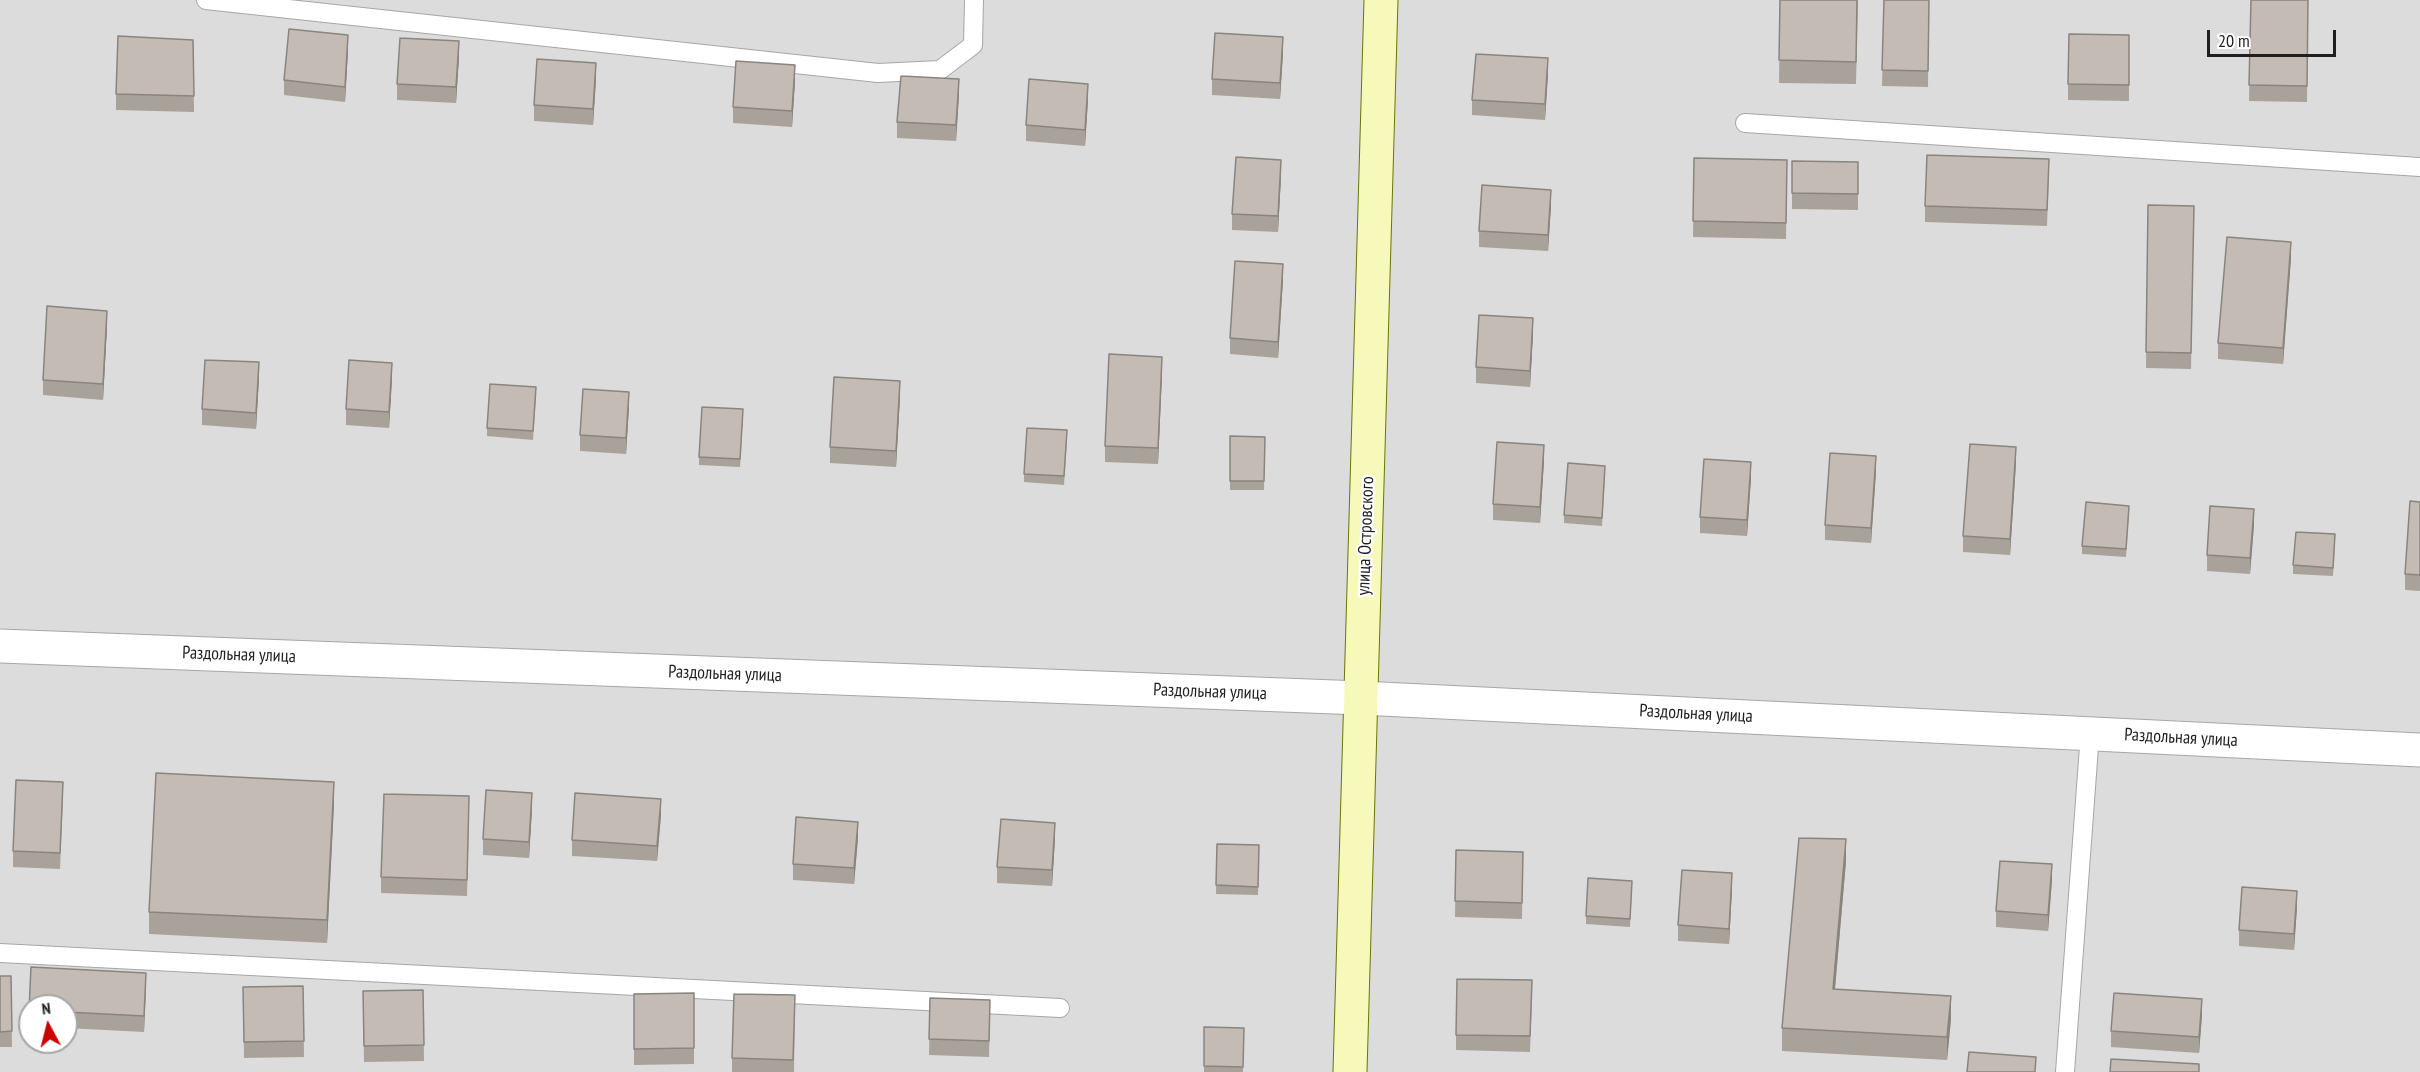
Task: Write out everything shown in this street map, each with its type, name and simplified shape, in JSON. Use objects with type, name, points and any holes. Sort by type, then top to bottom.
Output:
[{"type":"street","name":"улица Островского","points":[[1350,1072],[1381,0]]},
{"type":"street","name":"Раздольная улица","points":[[0,646],[1361,698],[2420,750]]},
{"type":"lane","points":[[206,0],[878,73],[940,70],[973,45],[974,0]]},
{"type":"lane","points":[[1744,123],[2420,167]]},
{"type":"lane","points":[[2065,1072],[2090,733]]},
{"type":"lane","points":[[0,953],[1060,1008]]},
{"type":"shaded area","points":[[0,0],[2420,0],[2420,1072],[0,1072]]},
{"type":"building","points":[[1780,0],[1857,0],[1856,62],[1779,60]]},
{"type":"building","points":[[1884,0],[1929,0],[1928,71],[1882,70]]},
{"type":"building","points":[[2251,0],[2308,0],[2307,86],[2249,85]]},
{"type":"building","points":[[289,29],[348,35],[345,87],[284,80]]},
{"type":"building","points":[[1215,33],[1283,37],[1280,83],[1212,79]]},
{"type":"building","points":[[2069,34],[2129,35],[2129,85],[2068,84]]},
{"type":"building","points":[[118,36],[193,40],[194,96],[116,94]]},
{"type":"building","points":[[400,38],[459,41],[456,87],[397,84]]},
{"type":"building","points":[[1476,54],[1548,58],[1545,104],[1472,100]]},
{"type":"building","points":[[537,59],[596,63],[593,109],[534,105]]},
{"type":"building","points":[[736,61],[795,65],[792,111],[733,107]]},
{"type":"building","points":[[901,76],[959,79],[956,125],[897,122]]},
{"type":"building","points":[[1029,79],[1088,84],[1085,130],[1026,125]]},
{"type":"building","points":[[1927,155],[2049,159],[2047,210],[1925,206]]},
{"type":"building","points":[[1236,157],[1281,160],[1278,216],[1232,214]]},
{"type":"building","points":[[1694,158],[1787,160],[1786,223],[1693,221]]},
{"type":"building","points":[[1792,161],[1858,162],[1858,194],[1792,193]]},
{"type":"building","points":[[1482,185],[1551,190],[1548,235],[1479,231]]},
{"type":"building","points":[[2148,205],[2194,206],[2191,353],[2146,352]]},
{"type":"building","points":[[2227,237],[2291,242],[2283,348],[2218,343]]},
{"type":"building","points":[[1235,261],[1283,264],[1278,342],[1230,338]]},
{"type":"building","points":[[47,306],[107,311],[103,384],[43,380]]},
{"type":"building","points":[[1479,315],[1533,318],[1530,371],[1476,367]]},
{"type":"building","points":[[1109,354],[1162,357],[1158,448],[1105,446]]},
{"type":"building","points":[[205,360],[259,362],[256,413],[202,409]]},
{"type":"building","points":[[349,360],[392,363],[389,412],[346,409]]},
{"type":"building","points":[[834,377],[900,381],[896,451],[830,447]]},
{"type":"building","points":[[490,384],[536,387],[533,431],[487,428]]},
{"type":"building","points":[[583,389],[629,392],[626,438],[580,435]]},
{"type":"building","points":[[702,407],[743,409],[740,459],[699,457]]},
{"type":"building","points":[[1027,428],[1067,430],[1064,476],[1024,474]]},
{"type":"building","points":[[1230,436],[1265,437],[1264,481],[1230,481]]},
{"type":"building","points":[[1497,442],[1544,445],[1540,507],[1493,504]]},
{"type":"building","points":[[1970,444],[2016,447],[2010,539],[1963,536]]},
{"type":"building","points":[[1830,453],[1876,456],[1871,528],[1825,525]]},
{"type":"building","points":[[1704,459],[1751,462],[1747,520],[1700,517]]},
{"type":"building","points":[[1568,463],[1605,466],[1602,518],[1564,515]]},
{"type":"building","points":[[2410,501],[2420,502],[2420,575],[2405,574]]},
{"type":"building","points":[[2086,502],[2129,506],[2126,549],[2082,546]]},
{"type":"building","points":[[2210,506],[2254,509],[2250,558],[2207,555]]},
{"type":"building","points":[[2296,532],[2335,534],[2333,568],[2293,565]]},
{"type":"building","points":[[156,773],[334,782],[327,920],[149,912]]},
{"type":"building","points":[[16,780],[63,782],[60,853],[13,851]]},
{"type":"building","points":[[486,790],[532,793],[529,842],[483,839]]},
{"type":"building","points":[[575,793],[661,799],[657,846],[572,840]]},
{"type":"building","points":[[384,794],[469,796],[467,880],[381,877]]},
{"type":"building","points":[[796,817],[858,822],[854,868],[793,864]]},
{"type":"building","points":[[1001,819],[1055,823],[1052,870],[997,867]]},
{"type":"building","points":[[1799,838],[1846,839],[1833,989],[1951,996],[1947,1037],[1782,1028]]},
{"type":"building","points":[[1217,844],[1259,845],[1258,887],[1216,885]]},
{"type":"building","points":[[1456,850],[1523,852],[1522,903],[1455,901]]},
{"type":"building","points":[[2000,861],[2052,864],[2048,915],[1996,911]]},
{"type":"building","points":[[1682,870],[1732,873],[1729,929],[1678,925]]},
{"type":"building","points":[[1588,878],[1632,881],[1630,919],[1586,916]]},
{"type":"building","points":[[2242,887],[2297,891],[2294,934],[2239,930]]},
{"type":"building","points":[[31,967],[146,973],[144,1016],[78,1013],[78,994],[30,994]]},
{"type":"building","points":[[0,976],[11,976],[12,1031],[0,1032]]},
{"type":"building","points":[[1457,979],[1532,980],[1530,1036],[1456,1035]]},
{"type":"building","points":[[303,986],[304,1041],[244,1042],[243,987]]},
{"type":"building","points":[[423,990],[424,1045],[364,1046],[363,991]]},
{"type":"building","points":[[694,993],[694,1048],[634,1049],[634,994]]},
{"type":"building","points":[[2114,993],[2202,999],[2199,1037],[2111,1031]]},
{"type":"building","points":[[734,994],[795,995],[793,1060],[732,1058]]},
{"type":"building","points":[[930,998],[990,1000],[989,1041],[929,1039]]},
{"type":"building","points":[[1204,1027],[1244,1028],[1243,1067],[1204,1066]]},
{"type":"building","points":[[1969,1052],[2036,1057],[2035,1072],[1967,1072]]},
{"type":"building","points":[[2111,1059],[2199,1064],[2199,1072],[2110,1072]]}]
